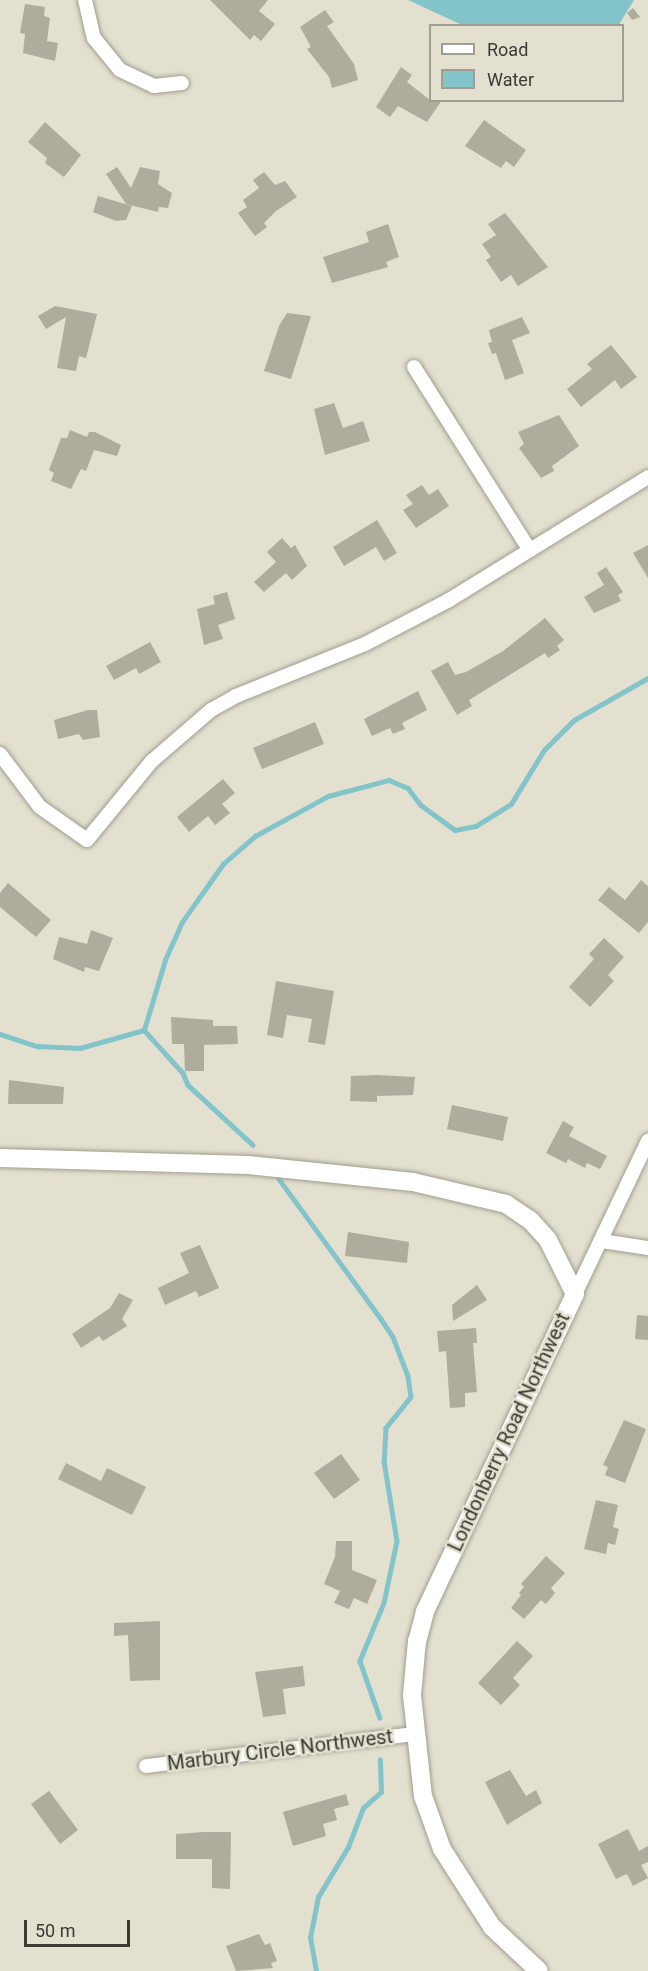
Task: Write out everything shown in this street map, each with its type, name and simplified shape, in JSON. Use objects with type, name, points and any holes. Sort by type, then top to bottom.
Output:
[{"type":"street","points":[[85,0],[94,38],[120,70],[154,86],[182,83]]},
{"type":"street","points":[[414,367],[529,549]]},
{"type":"street","points":[[0,754],[40,807],[87,840],[152,761],[211,710],[245,692],[365,644],[449,600],[648,477]]},
{"type":"street","points":[[575,1294],[648,1141]]},
{"type":"street","name":"Londonberry Road Northwest","points":[[0,1158],[248,1165],[461,1191],[506,1204],[537,1226],[575,1294],[425,1612],[412,1669],[414,1734],[423,1796],[442,1849],[486,1919],[539,1971]]},
{"type":"street","points":[[602,1241],[648,1248]]},
{"type":"street","name":"Marbury Circle Northwest","points":[[146,1766],[414,1734]]},
{"type":"water","points":[[408,0],[634,0],[619,24],[460,24]]},
{"type":"building","points":[[210,0],[268,0],[259,11],[275,24],[261,41],[254,35],[250,40]]},
{"type":"building","points":[[25,4],[45,7],[44,16],[50,18],[47,41],[58,43],[55,61],[23,53],[25,34],[20,33]]},
{"type":"building","points":[[633,8],[640,17],[632,20],[627,13]]},
{"type":"building","points":[[325,10],[334,22],[327,26],[354,64],[358,80],[332,88],[329,77],[307,49],[311,47],[300,27]]},
{"type":"building","points":[[401,67],[412,75],[407,82],[429,99],[429,102],[441,102],[427,122],[398,106],[390,117],[376,107]]},
{"type":"building","points":[[484,120],[526,150],[514,167],[506,161],[501,168],[465,146]]},
{"type":"building","points":[[45,122],[81,155],[64,177],[45,163],[47,158],[28,142]]},
{"type":"building","points":[[117,167],[131,188],[140,167],[160,171],[158,184],[172,193],[168,208],[159,207],[158,212],[126,204],[106,174]]},
{"type":"building","points":[[264,172],[275,185],[285,181],[297,197],[276,211],[264,223],[267,227],[255,236],[238,213],[247,207],[243,200],[259,188],[253,180]]},
{"type":"building","points":[[98,196],[132,206],[126,220],[116,221],[93,212]]},
{"type":"building","points":[[505,213],[548,267],[518,286],[511,275],[501,282],[486,260],[491,257],[482,244],[496,235],[488,224]]},
{"type":"building","points":[[388,224],[399,257],[386,262],[388,267],[332,283],[323,257],[369,242],[366,232]]},
{"type":"building","points":[[55,306],[97,314],[86,358],[79,356],[76,371],[57,368],[66,317],[46,329],[38,316]]},
{"type":"building","points":[[287,313],[311,316],[291,379],[264,371],[279,326]]},
{"type":"building","points":[[522,317],[530,333],[512,340],[524,373],[505,380],[496,353],[492,354],[488,343],[492,342],[489,330]]},
{"type":"building","points":[[611,345],[637,377],[621,389],[615,380],[581,407],[567,389],[592,369],[587,364]]},
{"type":"building","points":[[334,403],[343,428],[363,421],[370,441],[325,455],[314,409]]},
{"type":"building","points":[[559,415],[579,446],[552,466],[554,471],[541,478],[519,448],[524,444],[518,432]]},
{"type":"building","points":[[70,430],[87,437],[89,432],[95,432],[121,445],[117,456],[94,450],[86,471],[81,469],[71,489],[51,481],[54,473],[49,470],[61,438],[67,438]]},
{"type":"building","points":[[422,485],[429,495],[438,489],[449,506],[416,528],[403,510],[413,504],[406,495]]},
{"type":"building","points":[[377,520],[397,553],[384,561],[376,547],[344,566],[333,547]]},
{"type":"building","points":[[282,538],[291,548],[295,545],[307,566],[292,580],[286,573],[264,592],[254,582],[276,562],[267,552]]},
{"type":"building","points":[[648,545],[648,578],[633,553]]},
{"type":"building","points":[[606,567],[623,592],[618,595],[621,601],[594,613],[584,597],[604,585],[597,573]]},
{"type":"building","points":[[227,592],[235,619],[218,625],[223,639],[204,645],[197,609],[215,604],[213,596]]},
{"type":"building","points":[[545,618],[564,640],[557,646],[560,650],[548,658],[545,653],[469,700],[472,706],[457,715],[431,671],[448,662],[455,675],[466,672],[503,651]]},
{"type":"building","points":[[150,642],[161,662],[139,674],[136,668],[114,680],[106,666]]},
{"type":"building","points":[[418,691],[427,710],[402,723],[405,729],[393,734],[390,728],[372,736],[364,719]]},
{"type":"building","points":[[88,710],[97,710],[100,737],[83,740],[79,734],[58,739],[54,720]]},
{"type":"building","points":[[315,722],[324,744],[262,769],[253,748]]},
{"type":"building","points":[[223,779],[235,793],[222,804],[230,813],[215,825],[208,816],[189,832],[177,817]]},
{"type":"building","points":[[641,880],[648,886],[648,922],[639,933],[598,900],[609,887],[625,900]]},
{"type":"building","points":[[8,883],[51,920],[36,937],[0,907],[0,893]]},
{"type":"building","points":[[91,930],[113,938],[99,971],[85,967],[84,972],[53,959],[59,937],[87,944]]},
{"type":"building","points":[[604,938],[624,957],[608,975],[614,981],[590,1007],[569,987],[594,959],[589,954]]},
{"type":"building","points":[[276,981],[334,991],[325,1045],[308,1042],[312,1019],[287,1015],[283,1038],[267,1035]]},
{"type":"building","points":[[171,1017],[213,1020],[213,1026],[237,1026],[238,1044],[204,1045],[204,1071],[185,1071],[184,1044],[172,1044]]},
{"type":"building","points":[[351,1076],[415,1077],[413,1095],[377,1096],[377,1102],[350,1101]]},
{"type":"building","points":[[9,1080],[64,1087],[63,1104],[8,1104]]},
{"type":"building","points":[[452,1105],[508,1117],[503,1141],[447,1129]]},
{"type":"building","points":[[563,1121],[574,1127],[569,1136],[607,1156],[600,1169],[587,1163],[585,1168],[568,1159],[566,1163],[546,1153]]},
{"type":"building","points":[[348,1232],[409,1242],[407,1263],[345,1256]]},
{"type":"building","points":[[200,1245],[219,1288],[199,1297],[196,1291],[165,1305],[158,1288],[189,1273],[180,1253]]},
{"type":"building","points":[[477,1285],[487,1300],[453,1321],[452,1305]]},
{"type":"building","points":[[119,1293],[133,1300],[122,1319],[127,1326],[103,1341],[99,1336],[81,1348],[72,1334],[110,1308]]},
{"type":"building","points":[[637,1315],[648,1316],[648,1340],[635,1339]]},
{"type":"building","points":[[476,1328],[477,1343],[473,1343],[477,1392],[465,1393],[465,1407],[450,1408],[446,1351],[439,1352],[437,1331]]},
{"type":"building","points":[[624,1420],[646,1429],[625,1483],[605,1475],[608,1467],[603,1465]]},
{"type":"building","points":[[341,1454],[360,1480],[334,1499],[314,1473]]},
{"type":"building","points":[[66,1463],[101,1481],[107,1468],[146,1487],[132,1515],[58,1479]]},
{"type":"building","points":[[596,1500],[618,1505],[613,1527],[619,1529],[615,1545],[608,1543],[606,1554],[584,1549]]},
{"type":"building","points":[[336,1541],[352,1541],[352,1570],[377,1580],[367,1604],[354,1598],[349,1609],[334,1603],[340,1591],[324,1584],[335,1557]]},
{"type":"building","points":[[546,1556],[565,1573],[551,1588],[555,1593],[546,1604],[541,1600],[524,1619],[511,1608],[521,1595],[519,1593],[524,1587],[521,1584]]},
{"type":"building","points":[[160,1621],[160,1680],[130,1681],[128,1635],[114,1636],[114,1623]]},
{"type":"building","points":[[517,1641],[533,1656],[513,1678],[520,1685],[501,1705],[478,1683]]},
{"type":"building","points":[[303,1666],[305,1686],[283,1689],[286,1714],[263,1717],[255,1672]]},
{"type":"building","points":[[510,1770],[526,1796],[536,1790],[542,1803],[507,1825],[485,1782]]},
{"type":"building","points":[[49,1791],[78,1830],[60,1844],[31,1804]]},
{"type":"building","points":[[346,1794],[349,1805],[334,1809],[337,1820],[323,1824],[326,1836],[293,1846],[283,1812]]},
{"type":"building","points":[[628,1829],[639,1851],[648,1846],[648,1862],[641,1865],[648,1878],[633,1886],[627,1874],[616,1879],[598,1844]]},
{"type":"building","points":[[231,1832],[230,1889],[212,1888],[212,1859],[176,1859],[176,1834]]},
{"type":"building","points":[[259,1934],[265,1945],[270,1943],[277,1961],[271,1963],[273,1968],[236,1971],[226,1946]]},
{"type":"waterway","points":[[0,1034],[38,1046],[80,1048],[144,1030],[165,960],[182,922],[223,864],[255,836],[328,796],[389,780],[408,788],[421,805],[455,830],[476,826],[511,804],[544,750],[574,720],[648,678]]},
{"type":"waterway","points":[[144,1030],[183,1073],[188,1085],[253,1145]]},
{"type":"waterway","points":[[279,1179],[393,1337],[408,1376],[411,1397],[386,1428],[384,1461],[397,1541],[384,1603],[360,1661],[380,1718]]},
{"type":"waterway","points":[[316,1971],[310,1938],[318,1897],[348,1847],[363,1808],[381,1792],[380,1760]]}]
